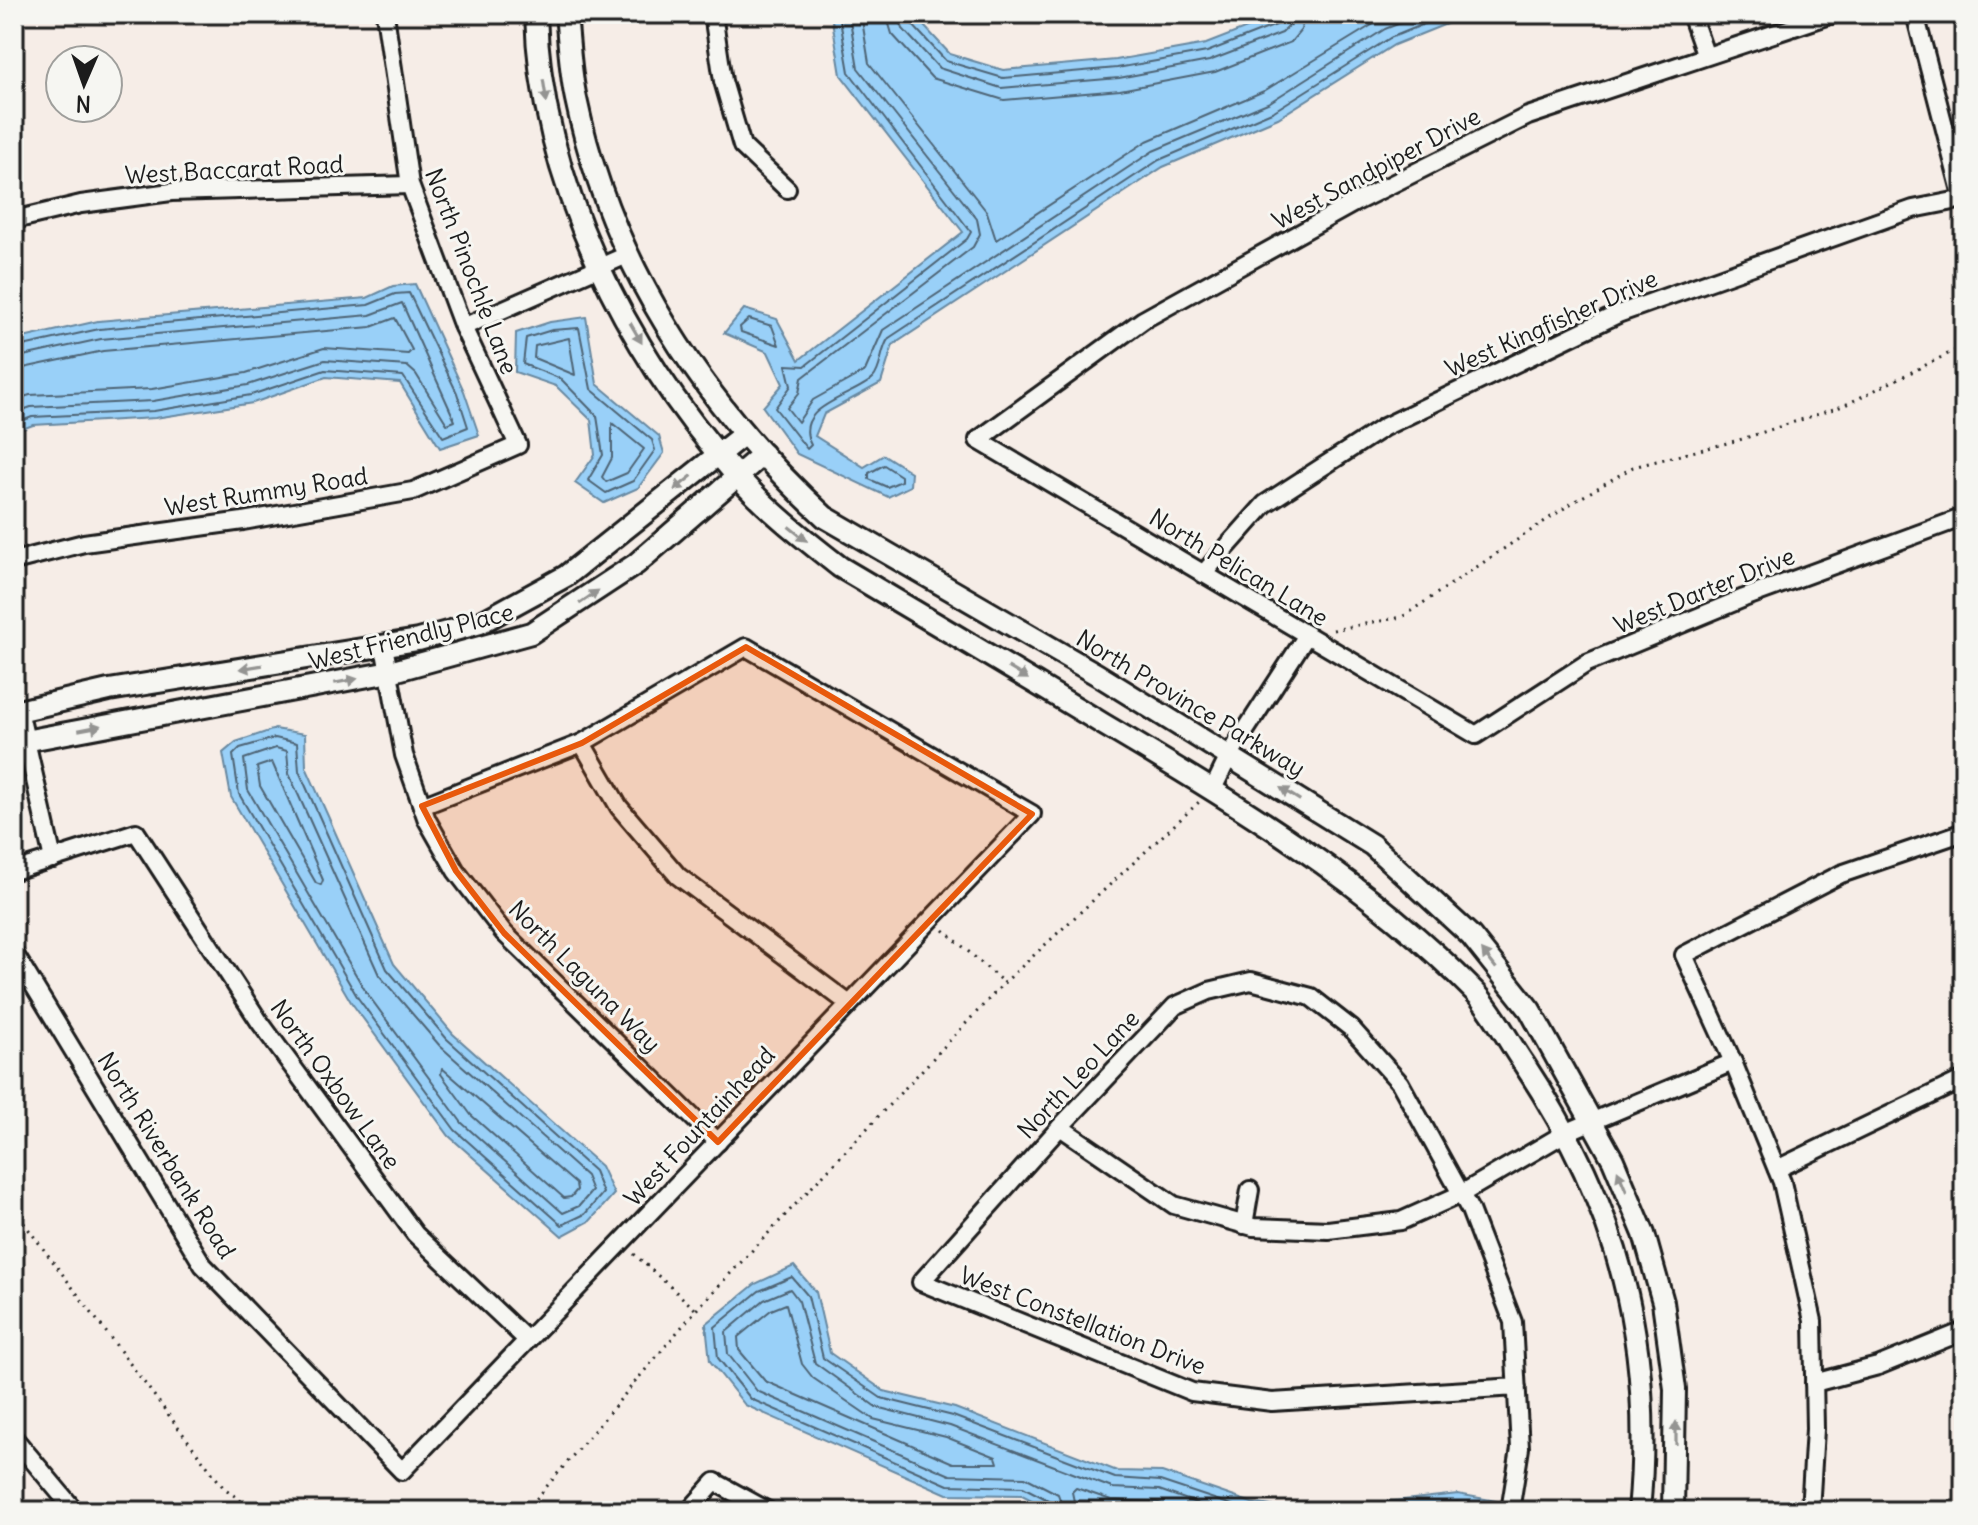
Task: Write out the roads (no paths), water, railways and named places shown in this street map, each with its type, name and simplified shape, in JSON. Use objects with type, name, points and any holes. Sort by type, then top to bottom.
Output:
[{"type":"street","name":"North Pinochle Lane","points":[[385,14],[410,185],[463,327],[518,445]]},
{"type":"street","name":"North Province Parkway","points":[[536,14],[549,112],[567,182],[598,266],[661,377],[737,476],[785,524],[840,567],[1213,789],[1392,916],[1478,995],[1580,1126],[1613,1160],[1644,1234],[1663,1302],[1675,1389],[1673,1511]]},
{"type":"street","name":"North Province Parkway","points":[[566,14],[578,109],[592,160],[627,255],[649,299],[679,346],[744,434],[763,454],[825,517],[1098,675],[1372,845],[1471,936],[1530,1010],[1580,1126],[1591,1180],[1614,1238],[1631,1306],[1643,1393],[1639,1511]]},
{"type":"street","points":[[713,14],[723,81],[742,146],[787,189]]},
{"type":"street","points":[[1691,14],[1705,54]]},
{"type":"street","name":"West Sandpiper Drive","points":[[978,440],[1143,320],[1356,202],[1528,116],[1705,54],[1833,14]]},
{"type":"street","points":[[1915,14],[1964,199]]},
{"type":"street","name":"West Baccarat Road","points":[[14,220],[81,204],[171,192],[410,185]]},
{"type":"street","name":"West Kingfisher Drive","points":[[1203,574],[1265,504],[1384,427],[1618,314],[1913,209],[1964,199]]},
{"type":"street","points":[[463,327],[627,255]]},
{"type":"street","name":"West Friendly Place","points":[[16,711],[109,690],[384,646],[480,623],[566,576],[744,434]]},
{"type":"street","name":"North Pelican Lane","points":[[978,440],[1476,735]]},
{"type":"street","name":"West Rummy Road","points":[[14,561],[84,543],[243,521],[413,491],[518,445]]},
{"type":"street","name":"West Friendly Place","points":[[21,742],[390,672],[531,633],[636,564],[763,454]]},
{"type":"street","name":"West Darter Drive","points":[[1476,735],[1587,663],[1744,598],[1964,517]]},
{"type":"street","points":[[1213,789],[1229,756],[1307,635]]},
{"type":"street","name":"North Laguna Way","points":[[384,646],[404,755],[422,806],[456,871],[504,933],[718,1142]]},
{"type":"street","name":"West Fountainhead","points":[[402,1471],[1032,814],[746,647],[582,743]]},
{"type":"street","points":[[14,871],[53,859],[21,742],[16,711]]},
{"type":"street","points":[[422,806],[582,743],[619,807],[678,876],[848,1003]]},
{"type":"street","name":"North Oxbow Lane","points":[[53,859],[136,832],[259,1021],[415,1234],[527,1340]]},
{"type":"street","points":[[1810,1511],[1813,1321],[1777,1169],[1684,955],[1841,874],[1964,832]]},
{"type":"street","name":"North Riverbank Road","points":[[14,953],[203,1265],[402,1471]]},
{"type":"street","name":"North Leo Lane","points":[[921,1282],[1060,1127],[1175,1006],[1209,991],[1251,981],[1311,997],[1352,1029],[1400,1083],[1461,1194]]},
{"type":"street","points":[[1060,1127],[1174,1205],[1244,1225],[1328,1230],[1401,1221],[1461,1194],[1580,1126],[1733,1062]]},
{"type":"street","points":[[1777,1169],[1964,1079]]},
{"type":"street","points":[[1244,1225],[1250,1190]]},
{"type":"street","points":[[1461,1194],[1513,1322],[1520,1448],[1510,1511]]},
{"type":"street","name":"West Constellation Drive","points":[[921,1282],[1192,1392],[1272,1402],[1517,1387]]},
{"type":"street","points":[[1814,1383],[1878,1366],[1964,1331]]},
{"type":"street","points":[[14,1438],[75,1511]]},
{"type":"street","points":[[689,1511],[715,1482],[768,1511]]},
{"type":"water","points":[[831,14],[913,14],[950,54],[1003,70],[1116,60],[1206,44],[1283,14],[1471,14],[1394,45],[1278,118],[1163,167],[893,345],[881,383],[824,414],[815,436],[864,467],[884,455],[911,472],[910,486],[888,497],[797,454],[763,407],[783,384],[768,352],[724,333],[744,309],[777,319],[799,360],[963,232],[841,75]]},
{"type":"water","points":[[415,284],[464,391],[479,435],[440,448],[400,383],[326,377],[253,403],[155,418],[33,425],[14,432],[14,340],[98,321],[367,298],[393,286]]},
{"type":"water","points":[[586,317],[597,384],[659,436],[664,453],[638,488],[604,503],[575,483],[595,455],[591,420],[556,386],[515,372],[516,333],[550,322]]},
{"type":"water","points":[[275,729],[305,734],[306,767],[394,964],[453,1034],[601,1166],[614,1194],[590,1221],[562,1236],[449,1136],[351,1002],[231,797],[223,753],[236,742]]},
{"type":"water","points":[[794,1266],[816,1292],[830,1353],[884,1391],[955,1408],[1117,1471],[1162,1472],[1252,1503],[1304,1511],[1053,1511],[1022,1495],[947,1494],[745,1405],[710,1361],[706,1324],[755,1284]]},
{"type":"water","points":[[1458,1494],[1496,1501],[1494,1511],[1304,1511]]}]
